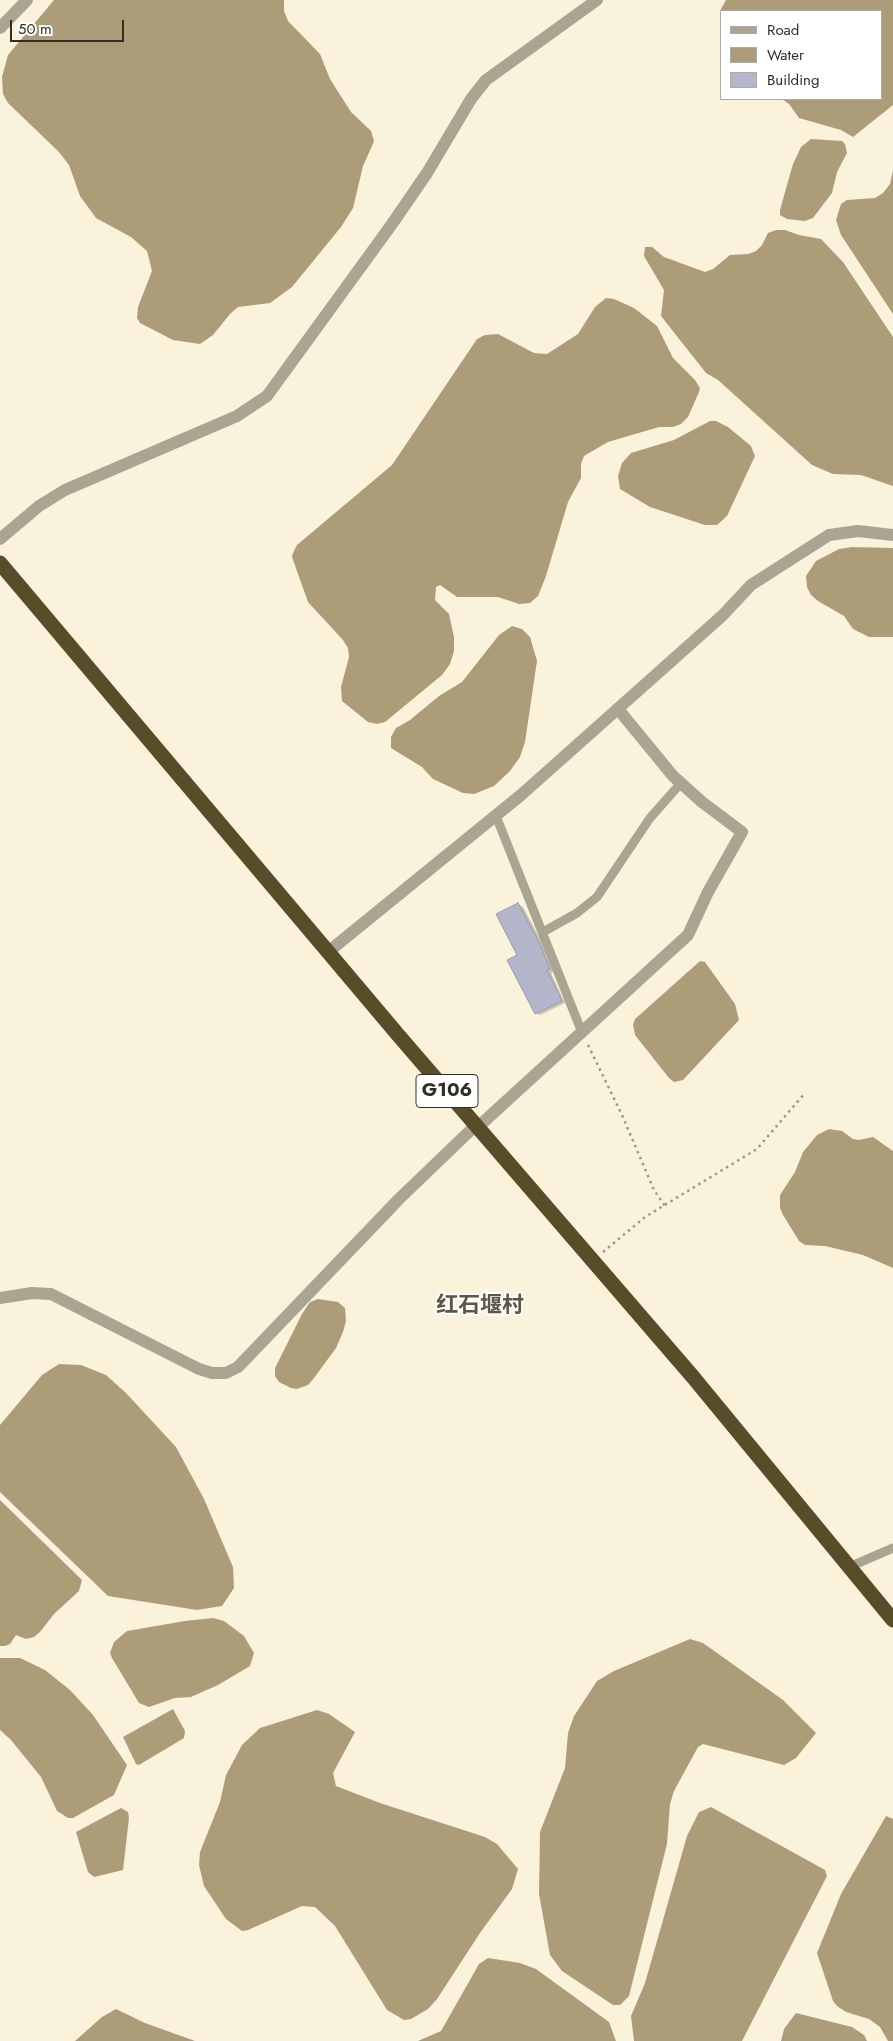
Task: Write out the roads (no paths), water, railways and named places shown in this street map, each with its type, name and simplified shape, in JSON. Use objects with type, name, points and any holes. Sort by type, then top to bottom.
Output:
[{"type":"highway","name":"G106","points":[[0,563],[328,952],[692,1377],[893,1620]]},
{"type":"street","points":[[0,28],[27,0]]},
{"type":"street","points":[[0,539],[39,506],[65,490],[237,416],[267,396],[392,224],[427,173],[471,99],[481,86],[493,74],[597,0]]},
{"type":"street","points":[[328,952],[496,816],[723,615],[751,585],[829,535],[858,531],[893,535]]},
{"type":"street","points":[[0,1298],[32,1293],[51,1294],[199,1369],[212,1373],[226,1373],[238,1367],[364,1234],[477,1126],[688,935],[708,892],[742,832],[680,783],[618,709]]},
{"type":"lane","points":[[543,932],[577,913],[597,897],[650,818],[680,783]]},
{"type":"lane","points":[[496,816],[582,1030]]},
{"type":"lane","points":[[849,1566],[893,1548]]},
{"type":"water","points":[[54,0],[284,0],[284,11],[288,21],[320,54],[330,79],[351,112],[371,131],[374,141],[363,166],[353,208],[341,227],[292,287],[270,303],[238,307],[213,335],[200,344],[173,340],[140,323],[137,318],[138,307],[152,271],[147,251],[131,237],[96,218],[80,196],[69,165],[59,152],[8,103],[3,94],[2,77],[8,55]]},
{"type":"water","points":[[726,0],[893,0],[893,105],[853,137],[841,130],[799,118],[789,104],[783,100],[883,100],[883,10],[721,9]]},
{"type":"water","points":[[811,139],[842,141],[845,144],[847,153],[837,172],[832,193],[813,218],[805,221],[787,219],[780,215],[780,210],[793,164],[801,147]]},
{"type":"water","points":[[893,170],[893,314],[841,235],[836,220],[841,204],[847,200],[875,198],[883,193],[890,184]]},
{"type":"water","points":[[776,230],[785,230],[821,239],[843,262],[893,337],[893,486],[861,475],[833,474],[812,465],[718,380],[706,373],[661,316],[664,290],[644,256],[645,247],[652,247],[664,257],[705,272],[713,269],[730,255],[748,254],[756,251],[762,245],[768,233]]},
{"type":"water","points":[[606,298],[614,299],[634,308],[657,326],[673,358],[695,380],[700,388],[688,417],[681,424],[673,427],[659,427],[608,442],[584,456],[581,464],[581,478],[568,502],[546,576],[538,596],[530,603],[519,604],[498,597],[457,597],[440,585],[436,587],[435,600],[449,614],[454,637],[454,651],[450,664],[442,675],[385,722],[377,724],[368,722],[342,701],[341,687],[349,657],[348,648],[308,602],[292,557],[297,545],[392,465],[477,339],[485,335],[498,334],[534,353],[547,354],[578,334],[595,307]]},
{"type":"water","points":[[710,421],[716,421],[728,427],[751,446],[755,456],[727,516],[717,525],[705,525],[650,507],[620,489],[618,476],[622,463],[631,453],[674,440]]},
{"type":"water","points":[[852,547],[893,548],[893,637],[869,637],[853,629],[844,616],[818,601],[811,595],[807,587],[806,576],[816,561],[839,549]]},
{"type":"water","points":[[512,626],[522,629],[530,637],[537,661],[525,742],[520,757],[510,771],[494,786],[474,794],[463,793],[433,779],[422,767],[391,748],[391,737],[396,728],[410,720],[439,696],[462,682],[499,635]]},
{"type":"water","points":[[700,961],[705,962],[735,1004],[739,1020],[683,1080],[674,1082],[635,1035],[633,1025],[635,1019]]},
{"type":"water","points":[[829,1129],[842,1131],[853,1139],[859,1140],[873,1137],[893,1151],[893,1268],[863,1255],[825,1246],[805,1245],[799,1241],[783,1215],[780,1208],[780,1195],[795,1172],[803,1152],[817,1135]]},
{"type":"water","points":[[318,1299],[338,1302],[345,1308],[346,1321],[343,1332],[336,1348],[308,1385],[297,1389],[291,1388],[279,1382],[275,1376],[275,1368],[302,1314],[310,1302]]},
{"type":"water","points":[[59,1364],[81,1365],[106,1375],[126,1393],[176,1447],[204,1499],[233,1567],[234,1588],[222,1606],[197,1610],[108,1596],[0,1492],[0,1425],[42,1375]]},
{"type":"water","points":[[0,1500],[82,1580],[79,1591],[54,1614],[40,1632],[34,1637],[26,1639],[16,1635],[10,1644],[5,1646],[0,1646]]},
{"type":"water","points":[[213,1618],[224,1621],[244,1636],[254,1653],[250,1666],[218,1685],[191,1697],[175,1698],[149,1707],[139,1703],[112,1658],[110,1653],[114,1642],[127,1631]]},
{"type":"water","points":[[690,1639],[703,1643],[783,1700],[816,1733],[796,1758],[784,1765],[703,1744],[698,1747],[674,1791],[670,1804],[667,1844],[629,1996],[620,2005],[613,2005],[562,1971],[550,1955],[539,1894],[540,1832],[565,1768],[568,1733],[574,1716],[597,1681],[614,1671]]},
{"type":"water","points":[[0,1658],[20,1658],[45,1670],[70,1690],[93,1715],[127,1765],[114,1795],[73,1818],[68,1818],[57,1811],[41,1777],[11,1740],[0,1730]]},
{"type":"water","points":[[173,1709],[185,1731],[184,1738],[139,1765],[136,1764],[123,1737]]},
{"type":"water","points":[[317,1710],[329,1714],[355,1732],[333,1773],[336,1786],[380,1803],[485,1837],[497,1844],[518,1869],[512,1889],[480,1933],[437,1999],[428,2009],[411,2019],[404,2020],[387,2010],[335,1926],[315,1907],[302,1906],[242,1931],[226,1919],[204,1886],[199,1865],[200,1852],[220,1802],[226,1775],[242,1745],[260,1728]]},
{"type":"water","points":[[711,1807],[825,1870],[827,1876],[742,2041],[634,2041],[631,2016],[645,1983],[687,1836],[699,1812]]},
{"type":"water","points":[[121,1808],[128,1812],[129,1818],[123,1870],[94,1877],[88,1872],[76,1832]]},
{"type":"water","points":[[886,1816],[893,1819],[893,2041],[888,2041],[880,2027],[869,2019],[846,2012],[837,2006],[833,2001],[817,1953],[841,1894]]},
{"type":"water","points":[[488,1958],[520,1963],[536,1969],[609,2022],[616,2041],[418,2041],[441,2031],[479,1964]]},
{"type":"water","points":[[116,2009],[145,2023],[195,2041],[75,2041],[102,2017]]},
{"type":"water","points":[[796,2013],[852,2027],[864,2035],[867,2041],[781,2041],[784,2029]]},
{"type":"district","name":"红石堰村","points":[[480,1307]]}]
